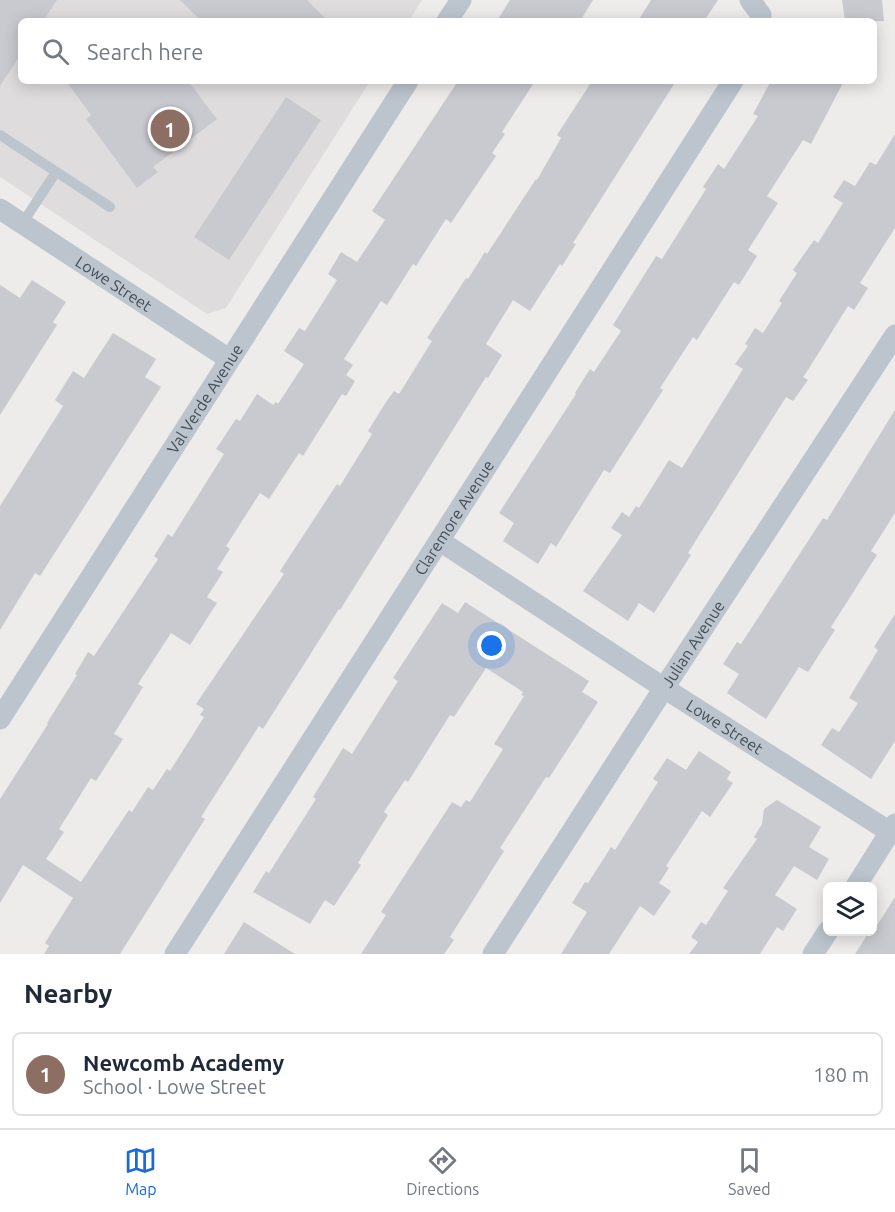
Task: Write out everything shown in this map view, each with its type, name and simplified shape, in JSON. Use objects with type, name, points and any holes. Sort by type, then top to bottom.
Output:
[{"type":"street","points":[[449,18],[461,0]]},
{"type":"street","name":"Val Verde Avenue","points":[[0,719],[406,84]]},
{"type":"street","name":"Claremore Avenue","points":[[175,954],[731,84]]},
{"type":"street","name":"Lowe Street","points":[[1,212],[229,359]]},
{"type":"street","name":"Julian Avenue","points":[[493,954],[663,688],[895,335]]},
{"type":"street","name":"Lowe Street","points":[[440,541],[663,688],[893,828]]},
{"type":"street","points":[[859,882],[893,828]]},
{"type":"street","points":[[813,954],[825,936]]},
{"type":"lane","points":[[0,135],[110,207]]},
{"type":"lane","points":[[22,224],[56,172]]},
{"type":"shaded area","points":[[0,0],[422,0],[411,18],[18,18],[18,84],[368,84],[226,308],[207,314],[0,177]]},
{"type":"building","points":[[0,0],[57,0],[45,18],[18,18],[18,59],[0,86]]},
{"type":"building","points":[[180,0],[307,0],[325,18],[198,18]]},
{"type":"building","points":[[510,0],[593,0],[582,18],[499,18]]},
{"type":"building","points":[[651,0],[718,0],[706,18],[640,18]]},
{"type":"building","points":[[842,0],[882,0],[884,21],[877,21],[877,18],[845,18]]},
{"type":"building","points":[[68,84],[190,84],[217,119],[153,167],[158,172],[137,188],[86,119],[91,115]]},
{"type":"building","points":[[456,84],[533,84],[502,132],[505,134],[492,153],[496,156],[451,223],[446,219],[416,266],[413,264],[387,305],[381,301],[344,359],[353,365],[346,375],[355,381],[346,396],[342,394],[303,456],[299,453],[269,499],[260,493],[226,546],[230,549],[217,569],[223,572],[207,597],[217,603],[190,645],[171,633],[138,684],[143,687],[114,734],[123,739],[96,781],[91,778],[59,829],[64,832],[46,859],[81,882],[129,810],[132,812],[148,787],[153,790],[167,769],[170,771],[204,717],[200,715],[204,709],[196,704],[284,574],[280,571],[337,484],[340,486],[372,434],[368,431],[386,402],[394,391],[399,394],[432,341],[427,338],[466,278],[468,279],[485,252],[487,254],[537,180],[561,138],[557,135],[590,84],[674,84],[573,243],[576,244],[562,266],[560,264],[530,311],[513,300],[486,344],[502,355],[263,729],[259,726],[201,817],[205,819],[120,954],[44,954],[49,946],[45,943],[73,898],[23,865],[0,903],[0,799],[48,724],[88,652],[94,656],[158,559],[154,556],[168,534],[172,537],[224,454],[216,449],[236,419],[240,421],[257,394],[273,405],[276,402],[278,404],[304,364],[284,351],[299,328],[305,331],[337,280],[328,274],[341,252],[357,262],[385,220],[372,211]]},
{"type":"building","points":[[769,84],[842,84],[811,144],[803,140],[767,196],[778,203],[748,250],[757,256],[739,285],[734,282],[697,340],[693,337],[660,388],[663,390],[610,473],[604,470],[556,547],[551,543],[538,564],[503,541],[514,523],[499,513],[590,369],[594,372],[621,331],[613,325],[656,256],[662,259],[706,189],[703,187],[718,164],[724,169],[758,116],[753,114]]},
{"type":"building","points":[[286,97],[321,120],[229,260],[194,237]]},
{"type":"building","points":[[895,134],[895,228],[860,283],[868,288],[854,310],[848,306],[803,377],[808,380],[793,401],[786,397],[688,553],[691,555],[654,613],[639,603],[628,621],[583,591],[622,535],[611,528],[622,512],[629,517],[636,506],[639,508],[669,460],[682,468],[743,369],[735,364],[748,346],[745,344],[755,328],[763,333],[782,303],[779,301],[797,273],[793,270],[814,240],[818,243],[843,203],[833,197],[844,180],[855,186],[870,162],[876,165]]},
{"type":"building","points":[[32,280],[66,302],[53,322],[57,325],[0,415],[0,285],[20,298]]},
{"type":"building","points":[[113,333],[156,359],[145,377],[161,387],[40,576],[35,573],[0,630],[0,506],[63,406],[55,400],[73,371],[84,378]]},
{"type":"building","points":[[895,410],[895,513],[871,551],[877,555],[831,627],[835,630],[808,672],[799,667],[766,719],[727,693],[739,674],[723,664],[737,642],[741,644],[823,518],[827,520]]},
{"type":"building","points":[[465,602],[589,681],[582,692],[598,702],[500,848],[504,851],[450,937],[454,940],[444,954],[361,954],[386,915],[381,912],[452,802],[461,807],[466,800],[470,802],[503,749],[494,744],[524,696],[521,695],[523,692],[486,668],[454,717],[450,715],[408,782],[405,780],[384,812],[388,815],[358,863],[361,865],[334,906],[325,900],[310,924],[253,892],[266,871],[269,873],[316,799],[313,797],[343,748],[352,754],[398,681],[393,678],[442,603],[458,613]]},
{"type":"building","points":[[895,614],[895,741],[871,779],[821,745],[832,728],[839,732],[858,703],[849,698],[878,650],[874,647]]},
{"type":"building","points":[[699,751],[731,772],[727,779],[733,783],[710,817],[702,811],[666,866],[669,868],[659,883],[671,891],[654,916],[640,906],[609,954],[561,954],[587,912],[572,903],[611,847],[615,850],[658,782],[653,779],[667,758],[686,770]]},
{"type":"building","points":[[777,800],[821,827],[809,847],[829,859],[817,880],[794,866],[775,895],[797,909],[783,931],[777,927],[760,954],[689,954],[698,942],[691,937],[701,922],[706,925],[728,891],[723,888],[757,839],[754,837],[762,824],[764,809]]},
{"type":"building","points":[[895,897],[895,954],[855,954],[866,936],[877,936],[877,925]]},
{"type":"building","points":[[244,922],[295,954],[224,954]]},
{"type":"place","name":"Newcomb Academy","points":[[170,129]]}]
